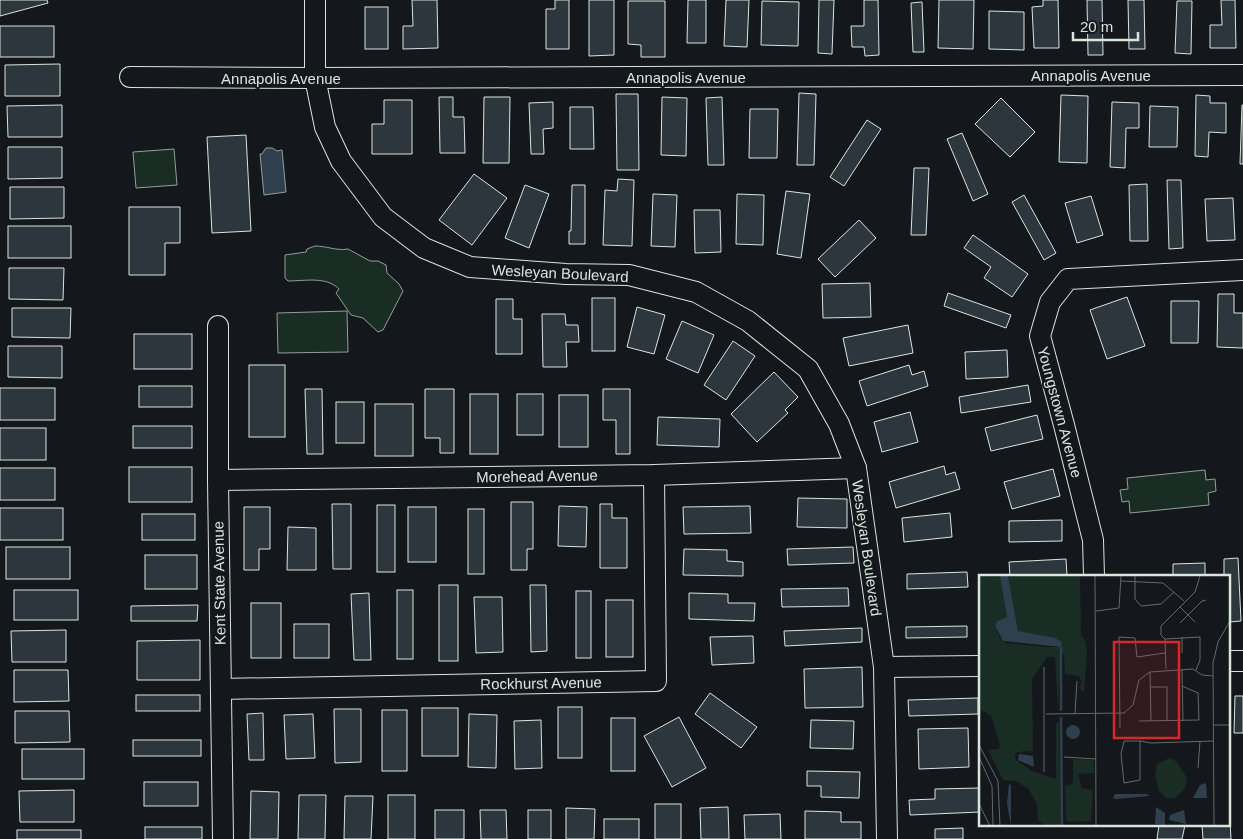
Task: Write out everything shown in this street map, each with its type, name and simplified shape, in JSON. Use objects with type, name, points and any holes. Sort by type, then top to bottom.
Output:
[{"type":"street","name":"Wesleyan Boulevard","points":[[314,0],[315,78],[324,127],[341,160],[383,217],[424,248],[470,267],[566,274],[629,276],[696,292],[748,321],[808,369],[839,424],[856,468],[884,667],[887,839]]},
{"type":"street","name":"Annapolis Avenue","points":[[130,77],[1243,75]]},
{"type":"street","name":"Youngstown Avenue","points":[[1094,575],[1093,540],[1040,336],[1050,302],[1068,279],[1243,270]]},
{"type":"street","name":"Kent State Avenue","points":[[218,326],[222,839]]},
{"type":"street","name":"Morehead Avenue","points":[[218,480],[654,475],[856,468]]},
{"type":"street","name":"Rockhurst Avenue","points":[[221,689],[656,681],[654,475]]},
{"type":"street","points":[[1230,661],[1243,661]]},
{"type":"street","points":[[884,667],[979,666]]},
{"type":"green space","points":[[174,149],[177,185],[136,188],[133,152]]},
{"type":"green space","points":[[315,246],[348,249],[370,261],[378,261],[386,265],[387,273],[399,284],[403,291],[383,330],[378,332],[363,318],[351,315],[336,293],[339,289],[334,285],[315,280],[288,281],[285,278],[285,255],[306,252],[307,249]]},
{"type":"green space","points":[[347,311],[348,352],[278,353],[277,313]]},
{"type":"green space","points":[[1205,470],[1206,480],[1215,479],[1216,491],[1208,493],[1209,505],[1130,513],[1129,501],[1122,502],[1120,490],[1128,489],[1127,478]]},
{"type":"water","points":[[266,148],[272,148],[277,151],[282,150],[286,192],[264,195],[260,154]]},
{"type":"building","points":[[0,0],[47,0],[48,3],[0,16]]},
{"type":"building","points":[[412,0],[437,0],[438,48],[403,49],[403,26],[413,26]]},
{"type":"building","points":[[555,0],[569,0],[569,49],[546,49],[546,9],[555,9]]},
{"type":"building","points":[[589,0],[614,0],[614,55],[589,56]]},
{"type":"building","points":[[688,0],[706,0],[706,43],[687,43]]},
{"type":"building","points":[[726,0],[749,0],[747,47],[724,46]]},
{"type":"building","points":[[819,0],[834,0],[832,54],[818,53]]},
{"type":"building","points":[[864,0],[878,0],[879,55],[865,56],[864,47],[852,47],[851,26],[864,26]]},
{"type":"building","points":[[939,0],[974,0],[973,49],[938,48]]},
{"type":"building","points":[[1043,0],[1058,0],[1059,48],[1034,48],[1032,7],[1043,6]]},
{"type":"building","points":[[1087,0],[1102,0],[1103,55],[1088,55]]},
{"type":"building","points":[[1128,0],[1144,0],[1145,49],[1129,49]]},
{"type":"building","points":[[1221,0],[1235,0],[1236,48],[1210,48],[1210,25],[1222,25]]},
{"type":"building","points":[[628,1],[665,1],[665,57],[641,57],[641,45],[628,44]]},
{"type":"building","points":[[762,1],[799,2],[798,46],[761,45]]},
{"type":"building","points":[[1177,1],[1192,1],[1191,54],[1175,53]]},
{"type":"building","points":[[922,2],[924,52],[913,52],[911,3]]},
{"type":"building","points":[[365,7],[388,7],[388,49],[365,49]]},
{"type":"building","points":[[989,11],[1024,12],[1024,50],[989,49]]},
{"type":"building","points":[[0,26],[54,26],[54,57],[0,57]]},
{"type":"building","points":[[60,64],[60,96],[5,96],[5,65]]},
{"type":"building","points":[[799,93],[816,94],[814,165],[797,165]]},
{"type":"building","points":[[616,94],[638,94],[639,170],[617,170]]},
{"type":"building","points":[[1061,95],[1088,96],[1087,163],[1059,162]]},
{"type":"building","points":[[1196,95],[1210,96],[1210,103],[1226,103],[1226,133],[1209,132],[1208,157],[1195,156]]},
{"type":"building","points":[[439,97],[453,97],[453,117],[464,117],[465,153],[440,153]]},
{"type":"building","points":[[484,97],[510,97],[509,163],[483,163]]},
{"type":"building","points":[[662,97],[687,98],[686,156],[661,155]]},
{"type":"building","points":[[722,97],[724,165],[708,165],[706,98]]},
{"type":"building","points":[[1001,98],[1035,132],[1010,157],[975,124]]},
{"type":"building","points":[[384,100],[412,100],[412,154],[372,154],[372,124],[384,124]]},
{"type":"building","points":[[553,102],[553,128],[543,129],[544,154],[531,154],[529,103]]},
{"type":"building","points":[[1112,102],[1139,103],[1139,128],[1126,128],[1125,168],[1110,167]]},
{"type":"building","points":[[62,105],[62,137],[8,137],[7,106]]},
{"type":"building","points":[[1242,105],[1243,164],[1240,164]]},
{"type":"building","points":[[1150,106],[1178,107],[1177,147],[1149,147]]},
{"type":"building","points":[[570,107],[593,107],[594,149],[570,149]]},
{"type":"building","points":[[750,109],[778,109],[777,158],[749,158]]},
{"type":"building","points":[[867,120],[881,129],[844,186],[830,177]]},
{"type":"building","points":[[962,133],[988,194],[973,201],[947,139]]},
{"type":"building","points":[[246,135],[251,231],[212,233],[207,137]]},
{"type":"building","points":[[8,147],[62,147],[62,178],[8,179]]},
{"type":"building","points":[[914,168],[929,168],[926,235],[911,235]]},
{"type":"building","points":[[474,174],[507,198],[472,245],[439,220]]},
{"type":"building","points":[[618,179],[634,180],[632,246],[603,245],[605,190],[617,191]]},
{"type":"building","points":[[1167,180],[1181,180],[1183,248],[1169,249]]},
{"type":"building","points":[[1147,184],[1148,241],[1130,241],[1129,185]]},
{"type":"building","points":[[525,185],[549,194],[529,248],[505,238]]},
{"type":"building","points":[[572,185],[585,185],[585,244],[569,244]]},
{"type":"building","points":[[10,187],[64,187],[64,218],[10,219]]},
{"type":"building","points":[[786,191],[810,194],[801,258],[777,254]]},
{"type":"building","points":[[653,194],[677,195],[675,247],[651,246]]},
{"type":"building","points":[[737,194],[764,195],[763,245],[736,244]]},
{"type":"building","points":[[1024,195],[1056,253],[1044,260],[1012,202]]},
{"type":"building","points":[[1091,196],[1103,235],[1077,243],[1065,203]]},
{"type":"building","points":[[1233,198],[1235,240],[1207,241],[1205,199]]},
{"type":"building","points":[[129,207],[180,207],[180,243],[165,243],[165,275],[129,275]]},
{"type":"building","points":[[694,210],[720,210],[721,252],[695,253]]},
{"type":"building","points":[[859,220],[876,238],[835,277],[818,259]]},
{"type":"building","points":[[8,226],[71,226],[71,258],[8,258]]},
{"type":"building","points":[[973,235],[1028,274],[1012,297],[984,278],[991,267],[964,248]]},
{"type":"building","points":[[9,268],[64,268],[63,300],[9,299]]},
{"type":"building","points":[[870,283],[871,317],[823,318],[822,284]]},
{"type":"building","points":[[948,293],[1011,315],[1006,328],[944,306]]},
{"type":"building","points":[[1218,294],[1234,294],[1234,313],[1243,313],[1243,348],[1217,347]]},
{"type":"building","points":[[1127,297],[1145,346],[1107,359],[1090,310]]},
{"type":"building","points":[[592,298],[615,298],[615,351],[592,351]]},
{"type":"building","points":[[496,299],[513,299],[513,319],[522,319],[522,354],[496,354]]},
{"type":"building","points":[[1171,301],[1199,301],[1198,343],[1171,343]]},
{"type":"building","points":[[637,307],[665,315],[654,354],[627,347]]},
{"type":"building","points":[[12,308],[71,308],[70,338],[12,337]]},
{"type":"building","points":[[542,314],[565,314],[566,325],[578,325],[579,342],[566,342],[567,367],[543,367]]},
{"type":"building","points":[[682,321],[714,335],[698,373],[666,359]]},
{"type":"building","points":[[908,325],[913,353],[849,366],[843,338]]},
{"type":"building","points":[[134,334],[192,334],[192,369],[134,369]]},
{"type":"building","points":[[733,341],[755,356],[726,400],[704,385]]},
{"type":"building","points":[[8,346],[62,346],[62,378],[8,377]]},
{"type":"building","points":[[1007,350],[1008,377],[966,379],[965,352]]},
{"type":"building","points":[[249,365],[285,365],[285,437],[249,437]]},
{"type":"building","points":[[909,365],[912,375],[924,371],[928,386],[867,406],[859,381]]},
{"type":"building","points":[[774,372],[798,397],[785,410],[788,413],[757,442],[731,414]]},
{"type":"building","points":[[1028,385],[1031,402],[961,413],[959,397]]},
{"type":"building","points":[[139,386],[192,386],[192,407],[139,407]]},
{"type":"building","points":[[0,388],[55,388],[55,420],[0,420]]},
{"type":"building","points":[[305,389],[322,389],[323,454],[307,454]]},
{"type":"building","points":[[425,389],[454,389],[454,453],[440,453],[440,438],[425,438]]},
{"type":"building","points":[[603,389],[630,389],[630,454],[616,454],[616,420],[603,420]]},
{"type":"building","points":[[470,394],[498,394],[498,454],[470,454]]},
{"type":"building","points":[[517,394],[543,394],[543,435],[517,435]]},
{"type":"building","points":[[559,395],[588,395],[588,447],[559,447]]},
{"type":"building","points":[[336,402],[364,402],[364,443],[336,443]]},
{"type":"building","points":[[375,404],[413,404],[413,456],[375,456]]},
{"type":"building","points":[[910,412],[918,442],[882,452],[874,422]]},
{"type":"building","points":[[1037,415],[1043,439],[991,451],[985,428]]},
{"type":"building","points":[[658,417],[720,419],[719,447],[657,445]]},
{"type":"building","points":[[133,426],[192,426],[192,448],[133,448]]},
{"type":"building","points":[[0,428],[46,428],[46,460],[0,460]]},
{"type":"building","points":[[944,466],[946,475],[955,472],[960,489],[896,508],[889,482]]},
{"type":"building","points":[[129,467],[192,467],[192,502],[129,502]]},
{"type":"building","points":[[0,468],[55,468],[55,500],[0,500]]},
{"type":"building","points":[[1053,469],[1060,496],[1012,509],[1004,482]]},
{"type":"building","points":[[798,498],[847,499],[847,528],[797,527]]},
{"type":"building","points":[[511,502],[533,502],[533,549],[527,549],[527,570],[511,570]]},
{"type":"building","points":[[332,504],[351,504],[351,569],[333,569]]},
{"type":"building","points":[[600,504],[612,504],[612,518],[627,518],[627,568],[600,568]]},
{"type":"building","points":[[377,505],[395,505],[395,572],[377,572]]},
{"type":"building","points":[[559,506],[587,507],[586,547],[558,546]]},
{"type":"building","points":[[750,506],[751,533],[684,534],[683,507]]},
{"type":"building","points":[[244,507],[270,507],[270,549],[259,549],[259,570],[244,570]]},
{"type":"building","points":[[408,507],[436,507],[436,562],[408,562]]},
{"type":"building","points":[[0,508],[63,508],[63,540],[0,540]]},
{"type":"building","points":[[468,509],[484,509],[484,574],[468,574]]},
{"type":"building","points":[[950,513],[952,537],[904,542],[902,518]]},
{"type":"building","points":[[142,514],[195,514],[195,540],[142,540]]},
{"type":"building","points":[[1062,520],[1062,541],[1009,542],[1009,521]]},
{"type":"building","points":[[288,527],[316,528],[316,570],[287,570]]},
{"type":"building","points":[[6,547],[70,547],[70,579],[6,579]]},
{"type":"building","points":[[853,547],[854,563],[788,565],[787,549]]},
{"type":"building","points":[[684,549],[727,550],[727,561],[743,562],[743,576],[683,575]]},
{"type":"building","points":[[145,555],[197,555],[197,589],[145,589]]},
{"type":"building","points":[[1238,558],[1241,621],[1230,622],[1230,575],[1224,575],[1224,559]]},
{"type":"building","points":[[1066,559],[1067,575],[1010,575],[1009,562]]},
{"type":"building","points":[[1205,563],[1205,575],[1173,575],[1173,564]]},
{"type":"building","points":[[967,572],[968,587],[907,589],[907,574]]},
{"type":"building","points":[[439,585],[458,585],[458,661],[439,661]]},
{"type":"building","points":[[530,585],[546,585],[547,651],[531,652]]},
{"type":"building","points":[[848,588],[849,606],[782,607],[781,589]]},
{"type":"building","points":[[14,590],[78,590],[78,620],[14,620]]},
{"type":"building","points":[[397,590],[413,590],[413,659],[397,659]]},
{"type":"building","points":[[576,591],[591,591],[591,658],[576,658]]},
{"type":"building","points":[[369,593],[371,660],[354,660],[351,594]]},
{"type":"building","points":[[689,593],[728,594],[728,603],[755,603],[754,621],[689,619]]},
{"type":"building","points":[[474,597],[502,597],[503,652],[476,653]]},
{"type":"building","points":[[606,600],[633,600],[633,657],[606,657]]},
{"type":"building","points":[[251,603],[281,603],[281,658],[251,658]]},
{"type":"building","points":[[198,605],[197,621],[131,621],[131,606]]},
{"type":"building","points":[[294,624],[329,624],[329,658],[294,658]]},
{"type":"building","points":[[967,626],[967,637],[906,638],[906,627]]},
{"type":"building","points":[[862,628],[862,642],[785,646],[784,631]]},
{"type":"building","points":[[66,630],[66,662],[12,662],[11,631]]},
{"type":"building","points":[[753,636],[754,663],[712,665],[710,637]]},
{"type":"building","points":[[200,640],[200,680],[137,680],[137,641]]},
{"type":"building","points":[[862,667],[863,707],[805,708],[804,669]]},
{"type":"building","points":[[14,670],[68,670],[69,701],[14,702]]},
{"type":"building","points":[[710,693],[757,727],[741,748],[695,714]]},
{"type":"building","points":[[136,695],[200,695],[200,711],[136,711]]},
{"type":"building","points":[[1235,696],[1243,696],[1243,733],[1234,733]]},
{"type":"building","points":[[978,698],[978,714],[909,716],[908,700]]},
{"type":"building","points":[[558,707],[582,707],[582,758],[558,758]]},
{"type":"building","points":[[422,708],[458,708],[458,756],[422,756]]},
{"type":"building","points":[[334,709],[361,709],[361,762],[335,763]]},
{"type":"building","points":[[382,710],[407,710],[407,771],[382,771]]},
{"type":"building","points":[[15,711],[69,711],[70,742],[15,743]]},
{"type":"building","points":[[263,713],[264,760],[249,760],[247,714]]},
{"type":"building","points":[[313,714],[315,758],[286,759],[284,715]]},
{"type":"building","points":[[469,714],[497,715],[496,768],[468,767]]},
{"type":"building","points":[[679,717],[706,768],[672,787],[644,736]]},
{"type":"building","points":[[611,718],[635,718],[635,771],[611,771]]},
{"type":"building","points":[[541,720],[542,768],[515,769],[514,721]]},
{"type":"building","points":[[811,720],[854,721],[853,749],[810,748]]},
{"type":"building","points":[[968,728],[969,767],[919,769],[918,729]]},
{"type":"building","points":[[133,740],[201,740],[201,756],[133,756]]},
{"type":"building","points":[[22,749],[84,749],[84,779],[22,779]]},
{"type":"building","points":[[807,771],[860,772],[859,798],[821,797],[821,786],[807,786]]},
{"type":"building","points":[[144,782],[198,782],[198,806],[144,806]]},
{"type":"building","points":[[979,788],[979,812],[910,815],[909,800],[935,799],[935,789]]},
{"type":"building","points":[[74,790],[74,822],[20,822],[19,791]]},
{"type":"building","points":[[251,791],[279,792],[278,839],[250,839]]},
{"type":"building","points":[[299,795],[326,795],[325,839],[298,839]]},
{"type":"building","points":[[388,795],[415,795],[415,839],[388,839]]},
{"type":"building","points":[[345,796],[373,796],[371,839],[344,839]]},
{"type":"building","points":[[655,804],[681,804],[681,839],[655,839]]},
{"type":"building","points":[[728,807],[729,839],[701,839],[700,808]]},
{"type":"building","points":[[566,808],[595,809],[594,839],[566,839]]},
{"type":"building","points":[[435,810],[464,810],[464,839],[435,839]]},
{"type":"building","points":[[480,810],[506,810],[507,839],[481,839]]},
{"type":"building","points":[[528,810],[551,810],[551,839],[528,839]]},
{"type":"building","points":[[805,811],[841,812],[841,822],[861,822],[861,839],[805,839]]},
{"type":"building","points":[[780,814],[781,839],[745,839],[744,815]]},
{"type":"building","points":[[604,819],[639,819],[639,839],[604,839]]},
{"type":"building","points":[[1230,821],[1231,839],[1203,839],[1202,826],[1230,826]]},
{"type":"building","points":[[1159,826],[1185,826],[1182,839],[1157,839]]},
{"type":"building","points":[[145,827],[202,827],[202,839],[145,839]]},
{"type":"building","points":[[963,828],[963,839],[935,839],[935,829]]},
{"type":"building","points":[[17,830],[81,830],[81,839],[17,839]]}]
